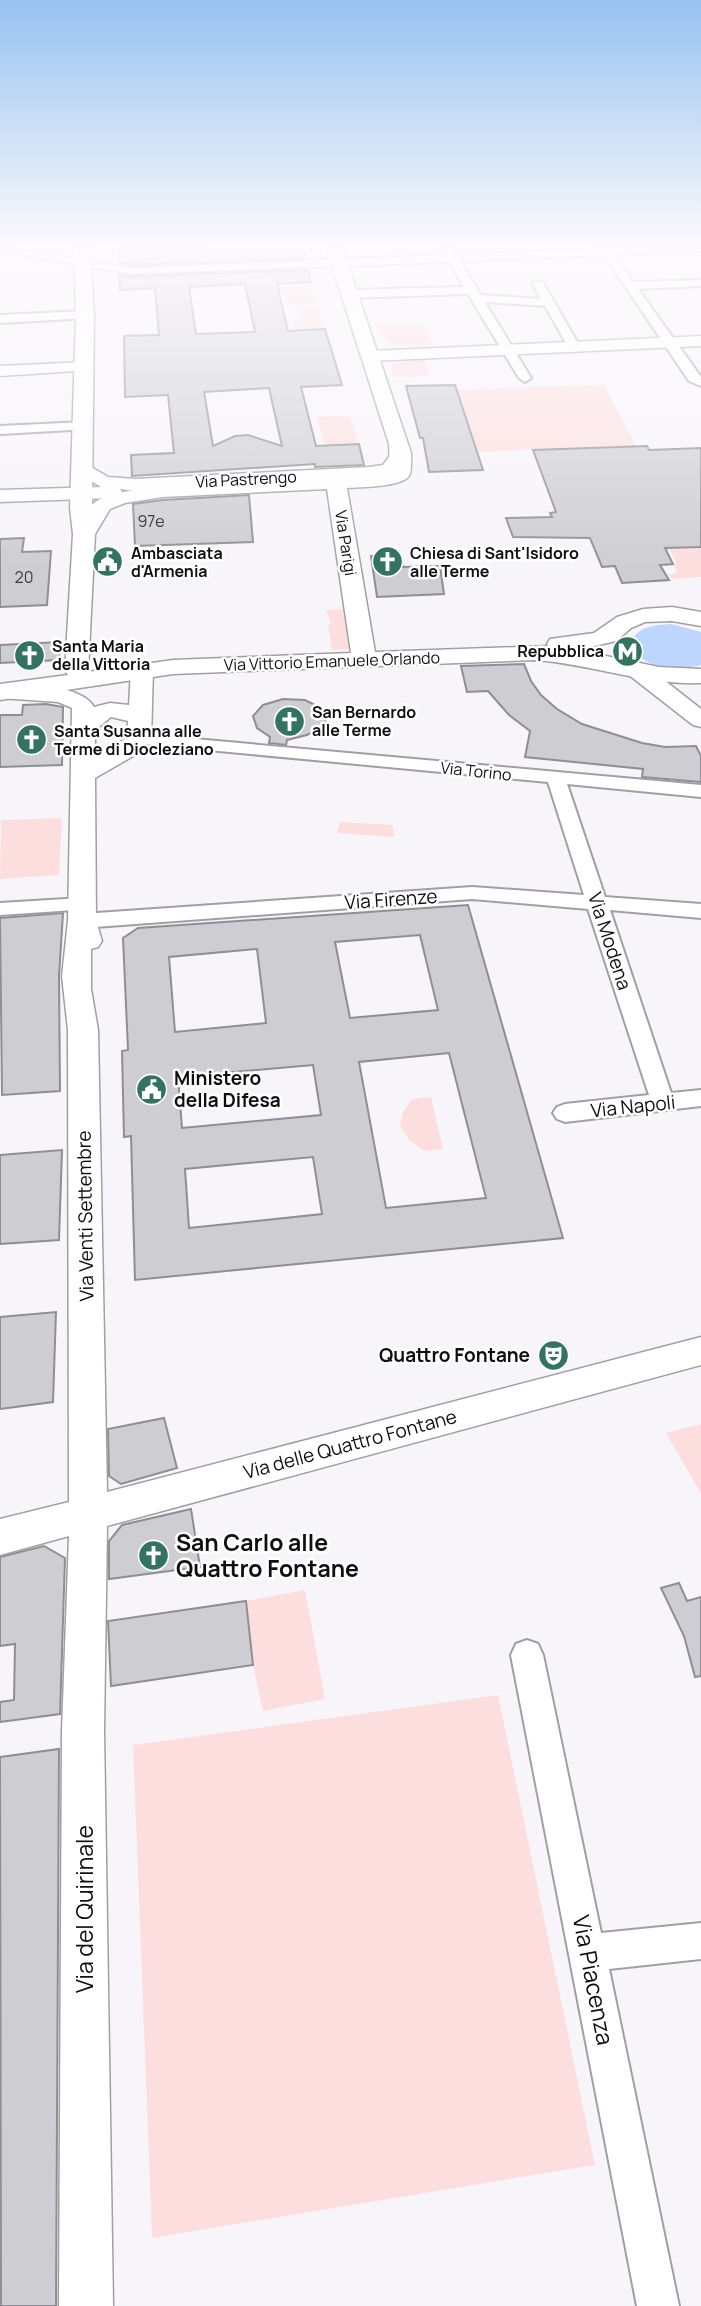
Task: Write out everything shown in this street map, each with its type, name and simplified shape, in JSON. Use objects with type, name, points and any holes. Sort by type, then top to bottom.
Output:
[{"type":"main road","points":[[77,670],[83,534],[81,493],[84,471],[85,355]]},
{"type":"main road","points":[[369,355],[401,463]]},
{"type":"main road","name":"Via Pastrengo","points":[[83,534],[104,503],[116,498],[163,491],[387,479],[401,463]]},
{"type":"main road","name":"Via Parigi","points":[[336,482],[363,657]]},
{"type":"main road","points":[[526,650],[578,643],[610,635],[624,622],[649,615],[670,614],[701,619]]},
{"type":"main road","points":[[610,635],[615,654],[637,670]]},
{"type":"main road","points":[[526,650],[576,655],[667,677],[701,677]]},
{"type":"main road","name":"Via Vittorio Emanuele Orlando","points":[[141,677],[363,657],[526,650]]},
{"type":"main road","points":[[1,686],[77,670],[141,677]]},
{"type":"main road","points":[[1,686],[141,677]]},
{"type":"street","points":[[512,355],[526,378]]},
{"type":"street","points":[[677,355],[694,378],[701,382]]},
{"type":"street","points":[[0,371],[85,367]]},
{"type":"street","points":[[0,430],[84,426]]},
{"type":"street","name":"Via Pastrengo","points":[[84,471],[104,482],[136,485],[385,471],[401,463]]},
{"type":"street","name":"Via Pastrengo","points":[[0,496],[163,491]]},
{"type":"street","points":[[637,670],[701,720]]},
{"type":"street","points":[[83,776],[93,766],[130,748],[140,728],[141,677]]},
{"type":"street","name":"Via Venti Settembre","points":[[1,686],[66,696],[81,702],[84,709],[82,913],[77,948],[76,989],[83,1030],[87,1513]]},
{"type":"street","points":[[118,754],[93,748],[83,731],[96,714],[108,709],[124,710],[140,728]]},
{"type":"street","name":"Via Torino","points":[[140,728],[251,749],[701,791]]},
{"type":"street","name":"Via Modena","points":[[556,779],[663,1103]]},
{"type":"street","name":"Via Firenze","points":[[0,909],[82,913],[464,894],[701,911]]},
{"type":"street","name":"Via Napoli","points":[[565,1113],[701,1098]]},
{"type":"street","name":"Via delle Quattro Fontane","points":[[0,1537],[701,1351]]},
{"type":"street","name":"Via del Quirinale","points":[[86,2306],[83,1730],[87,1513]]},
{"type":"street","name":"Via Piacenza","points":[[527,1655],[589,1952],[658,2306]]},
{"type":"street","points":[[589,1952],[701,1941]]},
{"type":"shaded area","points":[[423,358],[429,376],[393,377],[391,366],[395,363]]},
{"type":"shaded area","points":[[604,385],[636,446],[478,452],[457,390]]},
{"type":"shaded area","points":[[317,417],[350,417],[359,444],[325,446]]},
{"type":"shaded area","points":[[688,544],[690,547],[701,547],[701,577],[672,579],[668,574],[677,573],[674,565],[677,564],[670,550],[660,551],[657,545]]},
{"type":"shaded area","points":[[343,609],[349,649],[332,650],[328,624],[331,623],[326,610]]},
{"type":"shaded area","points":[[62,818],[59,875],[0,879],[1,820]]},
{"type":"shaded area","points":[[340,822],[392,825],[395,837],[337,833]]},
{"type":"shaded area","points":[[431,1097],[443,1149],[424,1151],[409,1140],[400,1126],[403,1112],[412,1099]]},
{"type":"shaded area","points":[[701,1424],[701,1494],[666,1433]]},
{"type":"shaded area","points":[[305,1590],[325,1699],[263,1711],[253,1665],[246,1601]]},
{"type":"shaded area","points":[[498,1695],[595,2165],[152,2238],[133,1745]]},
{"type":"water","points":[[671,624],[701,632],[701,665],[682,668],[660,666],[650,663],[635,652],[631,643],[638,633],[653,626]]},
{"type":"building","points":[[124,355],[333,355],[342,385],[301,387],[316,446],[359,444],[364,465],[315,467],[315,464],[132,476],[131,455],[174,453],[168,395],[125,397]],"holes":[[[269,388],[282,446],[248,435],[235,436],[213,446],[204,392]]]},
{"type":"building","points":[[455,385],[483,470],[429,472],[423,438],[420,438],[406,386]]},
{"type":"building","points":[[647,446],[649,450],[701,448],[701,547],[665,548],[673,564],[660,565],[669,580],[622,583],[615,566],[602,567],[590,538],[513,537],[506,518],[552,517],[550,513],[556,512],[533,450]]},
{"type":"building","points":[[249,495],[253,542],[135,546],[133,504]]},
{"type":"building","points":[[24,538],[22,552],[51,551],[47,605],[0,607],[0,539]]},
{"type":"building","points":[[400,555],[403,567],[440,566],[444,594],[377,597],[371,556]]},
{"type":"building","name":"Santa Maria della Vittoria","points":[[60,642],[59,660],[0,663],[0,645]]},
{"type":"building","points":[[524,664],[541,695],[557,709],[582,724],[642,743],[665,747],[696,746],[701,756],[701,782],[642,777],[643,769],[525,757],[530,731],[509,715],[488,691],[467,692],[461,666]]},
{"type":"building","name":"San Bernardo alle Terme","points":[[283,699],[305,700],[321,708],[326,720],[323,726],[307,735],[287,740],[286,745],[269,743],[270,737],[257,728],[253,716],[263,705]]},
{"type":"building","name":"Santa Susanna alle Terme di Diocleziano","points":[[46,704],[63,707],[62,765],[0,767],[0,715],[22,715],[23,705]]},
{"type":"building","points":[[468,905],[563,1238],[135,1280],[131,1136],[124,1137],[122,1051],[128,1050],[123,938],[138,928]],"holes":[[[420,935],[438,1010],[350,1018],[335,942]],[[257,949],[266,1023],[175,1032],[169,957]],[[449,1053],[486,1198],[386,1208],[359,1062]],[[313,1065],[321,1115],[182,1128],[178,1077]],[[313,1157],[322,1214],[189,1228],[185,1169]]]},
{"type":"building","points":[[63,913],[59,976],[60,1091],[2,1095],[0,918]]},
{"type":"building","points":[[62,1150],[59,1240],[0,1244],[0,1155]]},
{"type":"building","points":[[56,1312],[53,1402],[0,1409],[0,1317]]},
{"type":"building","points":[[164,1418],[177,1468],[121,1484],[109,1476],[108,1429]]},
{"type":"building","name":"San Carlo alle Quattro Fontane","points":[[191,1509],[200,1567],[109,1579],[109,1541],[122,1525]]},
{"type":"building","points":[[44,1546],[65,1558],[60,1714],[0,1722],[0,1702],[14,1700],[15,1644],[0,1646],[0,1557]]},
{"type":"building","points":[[679,1583],[687,1601],[701,1597],[701,1676],[695,1677],[684,1636],[661,1588]]},
{"type":"building","points":[[246,1601],[253,1665],[111,1686],[108,1621]]},
{"type":"building","points":[[59,1749],[56,2306],[1,2306],[0,1757]]},
{"type":"place","name":"Ambasciata d'Armenia","points":[[108,562]]},
{"type":"place","name":"Chiesa di Sant'Isidoro alle Terme","points":[[387,562]]},
{"type":"place","name":"Repubblica","points":[[627,651]]},
{"type":"place","name":"Santa Maria della Vittoria","points":[[29,655]]},
{"type":"place","name":"San Bernardo alle Terme","points":[[289,721]]},
{"type":"place","name":"Santa Susanna alle Terme di Diocleziano","points":[[31,740]]},
{"type":"place","name":"Ministero della Difesa","points":[[151,1089]]},
{"type":"place","name":"Quattro Fontane","points":[[553,1355]]},
{"type":"place","name":"San Carlo alle Quattro Fontane","points":[[153,1555]]}]
